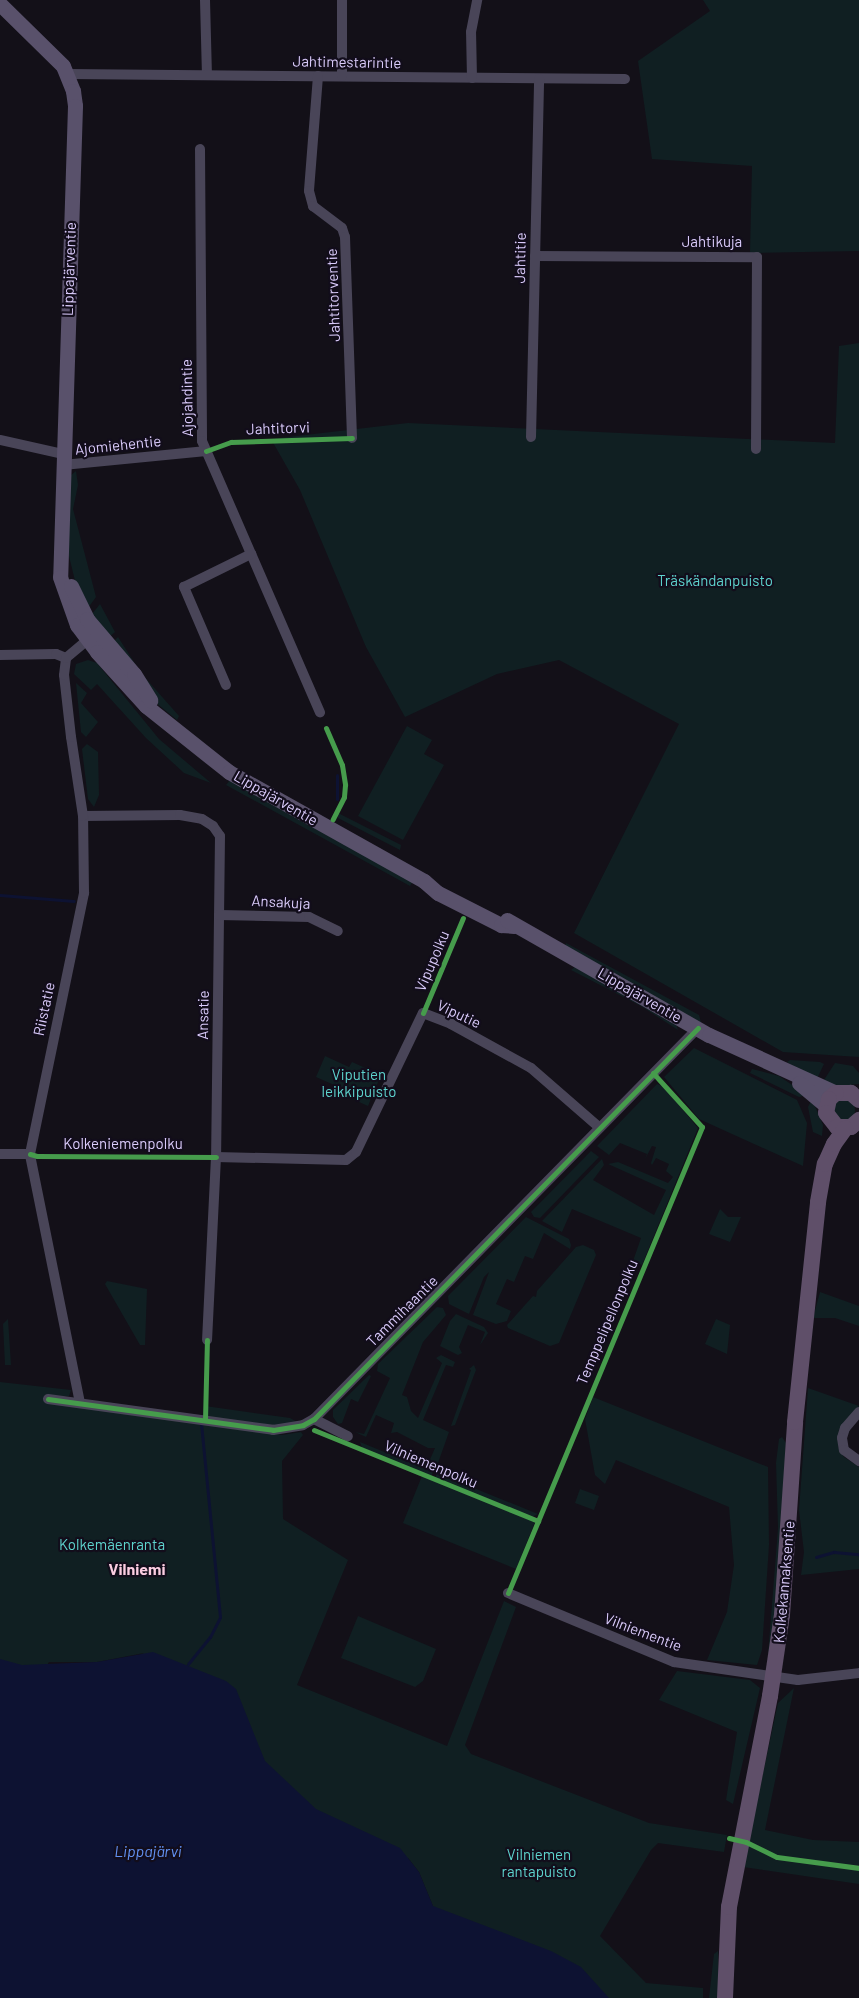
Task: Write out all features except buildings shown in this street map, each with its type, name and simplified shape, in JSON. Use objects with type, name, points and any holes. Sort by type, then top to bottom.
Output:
[{"type":"main road","name":"Lippajärventie","points":[[0,4],[41,42],[68,74],[75,106],[61,562],[92,636],[134,674],[162,718],[229,772],[424,880],[430,888],[490,920],[514,926],[698,1028],[843,1100]]},
{"type":"main road","points":[[843,1100],[837,1127],[852,1124]]},
{"type":"main road","name":"Kolkekannaksentie","points":[[725,1998],[729,1907],[774,1677],[788,1552],[805,1306],[825,1164],[823,1149],[843,1100]]},
{"type":"main road","name":"Kolkekannaksentie","points":[[825,1164],[834,1144],[852,1124]]},
{"type":"street","points":[[205,0],[207,75]]},
{"type":"street","points":[[342,0],[342,76]]},
{"type":"street","points":[[472,78],[471,32],[477,0]]},
{"type":"street","name":"Jahtimestarintie","points":[[68,74],[625,80]]},
{"type":"street","name":"Jahtitorventie","points":[[318,76],[309,191],[313,206],[342,228],[346,237],[352,438]]},
{"type":"street","name":"Jahtitie","points":[[532,437],[539,78]]},
{"type":"street","name":"Ajojahdintie","points":[[200,149],[201,433],[206,451],[320,712]]},
{"type":"street","name":"Jahtikuja","points":[[535,256],[758,257],[756,449]]},
{"type":"street","name":"Ajomiehentie","points":[[0,440],[63,460],[206,451]]},
{"type":"street","points":[[226,685],[184,587],[251,554]]},
{"type":"street","points":[[0,655],[56,654],[66,658],[92,636]]},
{"type":"street","name":"Riistatie","points":[[66,658],[64,675],[83,816],[84,892],[30,1154],[80,1403]]},
{"type":"street","name":"Ansatie","points":[[83,816],[180,815],[202,819],[213,826],[220,836],[216,1157],[207,1340]]},
{"type":"street","name":"Ansakuja","points":[[219,915],[308,917],[338,931]]},
{"type":"street","name":"Viputie","points":[[216,1157],[346,1160],[356,1152],[423,1013],[451,1024],[531,1068],[600,1128]]},
{"type":"street","name":"Tammihaantie","points":[[48,1399],[273,1430],[303,1425],[314,1420],[698,1028]]},
{"type":"street","points":[[0,1154],[30,1154]]},
{"type":"street","points":[[859,1412],[845,1428],[842,1438],[844,1450],[859,1461]]},
{"type":"street","points":[[314,1420],[348,1436]]},
{"type":"street","name":"Vilniementie","points":[[508,1593],[674,1662],[798,1680],[859,1673]]},
{"type":"green space","points":[[703,0],[859,0],[859,251],[750,253],[752,166],[652,159],[638,61],[710,11]]},
{"type":"green space","name":"Träskändanpuisto","points":[[859,343],[859,1057],[783,1052],[574,933],[679,724],[559,660],[497,674],[405,717],[366,647],[300,490],[271,439],[408,423],[835,443],[839,346]]},
{"type":"green space","points":[[76,471],[78,485],[73,509],[96,597],[88,608],[79,597],[67,548],[70,476]]},
{"type":"green space","points":[[100,604],[115,632],[107,639],[92,614]]},
{"type":"green space","points":[[118,637],[141,673],[179,716],[177,720],[155,702],[111,644]]},
{"type":"green space","points":[[88,660],[97,663],[159,739],[211,783],[184,773],[146,738],[97,684],[91,690],[74,674],[76,664]]},
{"type":"green space","points":[[76,683],[87,693],[81,703],[98,722],[86,737],[81,732]]},
{"type":"green space","points":[[407,726],[432,740],[424,754],[444,765],[403,840],[358,816]]},
{"type":"green space","points":[[87,744],[98,752],[99,795],[94,807],[88,799],[82,749]]},
{"type":"green space","points":[[230,780],[413,881],[410,886],[226,785]]},
{"type":"green space","points":[[338,813],[401,845],[400,850],[338,818]]},
{"type":"green space","points":[[566,943],[699,1015],[702,1026],[564,948]]},
{"type":"green space","points":[[576,966],[676,1024],[678,1030],[641,1006],[571,970]]},
{"type":"green space","points":[[694,1048],[797,1100],[807,1123],[803,1166],[699,1119],[664,1077]]},
{"type":"green space","name":"Viputien leikkipuisto","points":[[325,1056],[349,1067],[352,1062],[381,1075],[368,1106],[339,1093],[341,1088],[316,1077]]},
{"type":"green space","points":[[790,1060],[820,1062],[824,1064],[816,1081],[787,1062]]},
{"type":"green space","points":[[835,1063],[853,1066],[859,1073],[859,1084],[839,1086],[822,1083]]},
{"type":"green space","points":[[752,1069],[779,1076],[807,1095],[799,1097],[750,1073]]},
{"type":"green space","points":[[657,1084],[663,1086],[698,1128],[642,1265],[633,1261],[641,1238],[572,1209],[562,1232],[542,1221],[602,1159],[604,1165],[593,1180],[654,1215],[666,1190],[608,1164],[618,1162],[668,1183],[673,1177],[666,1171],[669,1164],[656,1158],[652,1165],[651,1163],[656,1147],[652,1146],[645,1159],[647,1154],[620,1143],[609,1155],[597,1146]]},
{"type":"green space","points":[[812,1099],[823,1125],[822,1136],[813,1132],[808,1107]]},
{"type":"green space","points":[[844,1099],[854,1106],[855,1110],[848,1120],[844,1121],[834,1114],[833,1110],[840,1100]]},
{"type":"green space","points":[[591,1151],[599,1157],[540,1218],[534,1217],[531,1212]]},
{"type":"green space","points":[[720,1209],[728,1217],[741,1217],[730,1242],[709,1234]]},
{"type":"green space","points":[[526,1217],[569,1239],[571,1245],[570,1249],[544,1233],[533,1259],[525,1256],[514,1282],[507,1279],[496,1304],[511,1311],[507,1321],[496,1324],[473,1315],[489,1272],[484,1277],[469,1314],[449,1304],[448,1296]]},
{"type":"green space","points":[[583,1245],[594,1250],[596,1255],[559,1343],[550,1346],[508,1328],[507,1325],[533,1296],[536,1297],[537,1291],[576,1247]]},
{"type":"green space","points":[[107,1281],[147,1289],[145,1345],[140,1345],[105,1284]]},
{"type":"green space","points":[[820,1292],[859,1306],[859,1326],[835,1318],[813,1318]]},
{"type":"green space","points":[[437,1307],[443,1308],[446,1315],[423,1342],[402,1395],[407,1397],[411,1411],[418,1418],[442,1363],[436,1358],[441,1355],[455,1362],[453,1367],[446,1365],[423,1420],[449,1432],[438,1463],[433,1467],[428,1464],[435,1448],[428,1448],[397,1432],[391,1433],[394,1423],[376,1415],[366,1437],[355,1432],[364,1434],[390,1378],[377,1371],[378,1364]]},
{"type":"green space","points":[[456,1314],[484,1327],[488,1333],[480,1345],[485,1332],[468,1325],[459,1347],[462,1353],[458,1355],[440,1346],[450,1321]]},
{"type":"green space","points":[[8,1319],[11,1365],[5,1365],[3,1324]]},
{"type":"green space","points":[[716,1319],[730,1325],[727,1354],[705,1344]]},
{"type":"green space","points":[[474,1365],[476,1370],[455,1425],[451,1426],[471,1370],[469,1369]]},
{"type":"green space","points":[[369,1375],[371,1376],[358,1402],[351,1399],[342,1423],[338,1424],[333,1417],[333,1410]]},
{"type":"green space","points":[[0,1382],[71,1390],[69,1396],[63,1396],[69,1405],[282,1435],[301,1432],[303,1435],[282,1461],[283,1519],[348,1560],[297,1685],[447,1746],[504,1601],[516,1607],[465,1745],[471,1754],[649,1823],[727,1835],[724,1852],[658,1843],[651,1850],[600,1936],[646,1983],[703,1988],[703,1998],[0,1998]],"holes":[[[144,1653],[6,1728],[49,1662],[97,1662]],[[408,1858],[419,1872],[433,1906],[394,1900]]]},
{"type":"green space","points":[[808,1388],[859,1406],[839,1430],[838,1446],[844,1457],[859,1467],[859,1569],[801,1575],[804,1552],[799,1510]]},
{"type":"green space","points":[[593,1397],[768,1467],[769,1545],[762,1650],[757,1665],[707,1660],[727,1612],[734,1565],[729,1507],[616,1460],[605,1484],[595,1475],[585,1419]]},
{"type":"green space","points":[[205,1406],[290,1418],[297,1422],[280,1426],[207,1417]]},
{"type":"green space","points":[[782,1437],[786,1443],[778,1603],[768,1655],[778,1528],[776,1463],[779,1439]]},
{"type":"green space","points":[[360,1442],[433,1472],[431,1477],[362,1448]]},
{"type":"green space","points":[[437,1473],[538,1514],[532,1517],[435,1478]]},
{"type":"green space","points":[[422,1476],[535,1522],[516,1569],[403,1523]]},
{"type":"green space","points":[[580,1489],[599,1496],[594,1510],[575,1503]]},
{"type":"green space","points":[[358,1616],[436,1649],[423,1681],[415,1687],[341,1658]]},
{"type":"green space","points":[[677,1671],[750,1680],[760,1688],[733,1804],[726,1800],[737,1732],[659,1700]]},
{"type":"green space","points":[[794,1688],[765,1830],[813,1840],[859,1842],[859,1884],[743,1867],[778,1703]]},
{"type":"green space","points":[[718,1951],[719,1998],[709,1998],[714,1954]]},
{"type":"water","name":"Lippajärvi","points":[[153,1652],[226,1681],[236,1689],[265,1761],[316,1809],[400,1848],[419,1872],[433,1906],[551,1951],[581,1967],[609,1998],[0,1998],[0,1659],[22,1665],[97,1662]]},
{"type":"waterway","points":[[337,775],[337,799]]},
{"type":"waterway","points":[[0,895],[74,901]]},
{"type":"waterway","points":[[188,1664],[210,1637],[220,1617],[201,1423]]},
{"type":"waterway","points":[[816,1557],[834,1552],[859,1554]]},
{"type":"cycle path","name":"Jahtitorvi","points":[[206,451],[231,442],[352,438]]},
{"type":"cycle path","points":[[326,728],[342,765],[345,785],[344,797],[333,819]]},
{"type":"cycle path","name":"Vipupolku","points":[[423,1013],[463,918]]},
{"type":"cycle path","points":[[48,1399],[273,1430],[303,1425],[314,1419],[698,1028]]},
{"type":"cycle path","name":"Temppelipellonpolku","points":[[508,1593],[702,1127],[653,1073]]},
{"type":"cycle path","name":"Kolkeniemenpolku","points":[[30,1154],[37,1156],[216,1157]]},
{"type":"cycle path","points":[[205,1420],[207,1340]]},
{"type":"cycle path","name":"Vilniemenpolku","points":[[314,1430],[538,1521]]},
{"type":"cycle path","points":[[729,1838],[746,1842],[777,1857],[859,1868]]},
{"type":"district","name":"Vilniemi","points":[[137,1569]]},
{"type":"park label","name":"Kolkemäenranta","points":[[112,1545]]},
{"type":"park label","name":"Vilniemen rantapuisto","points":[[539,1862]]}]
